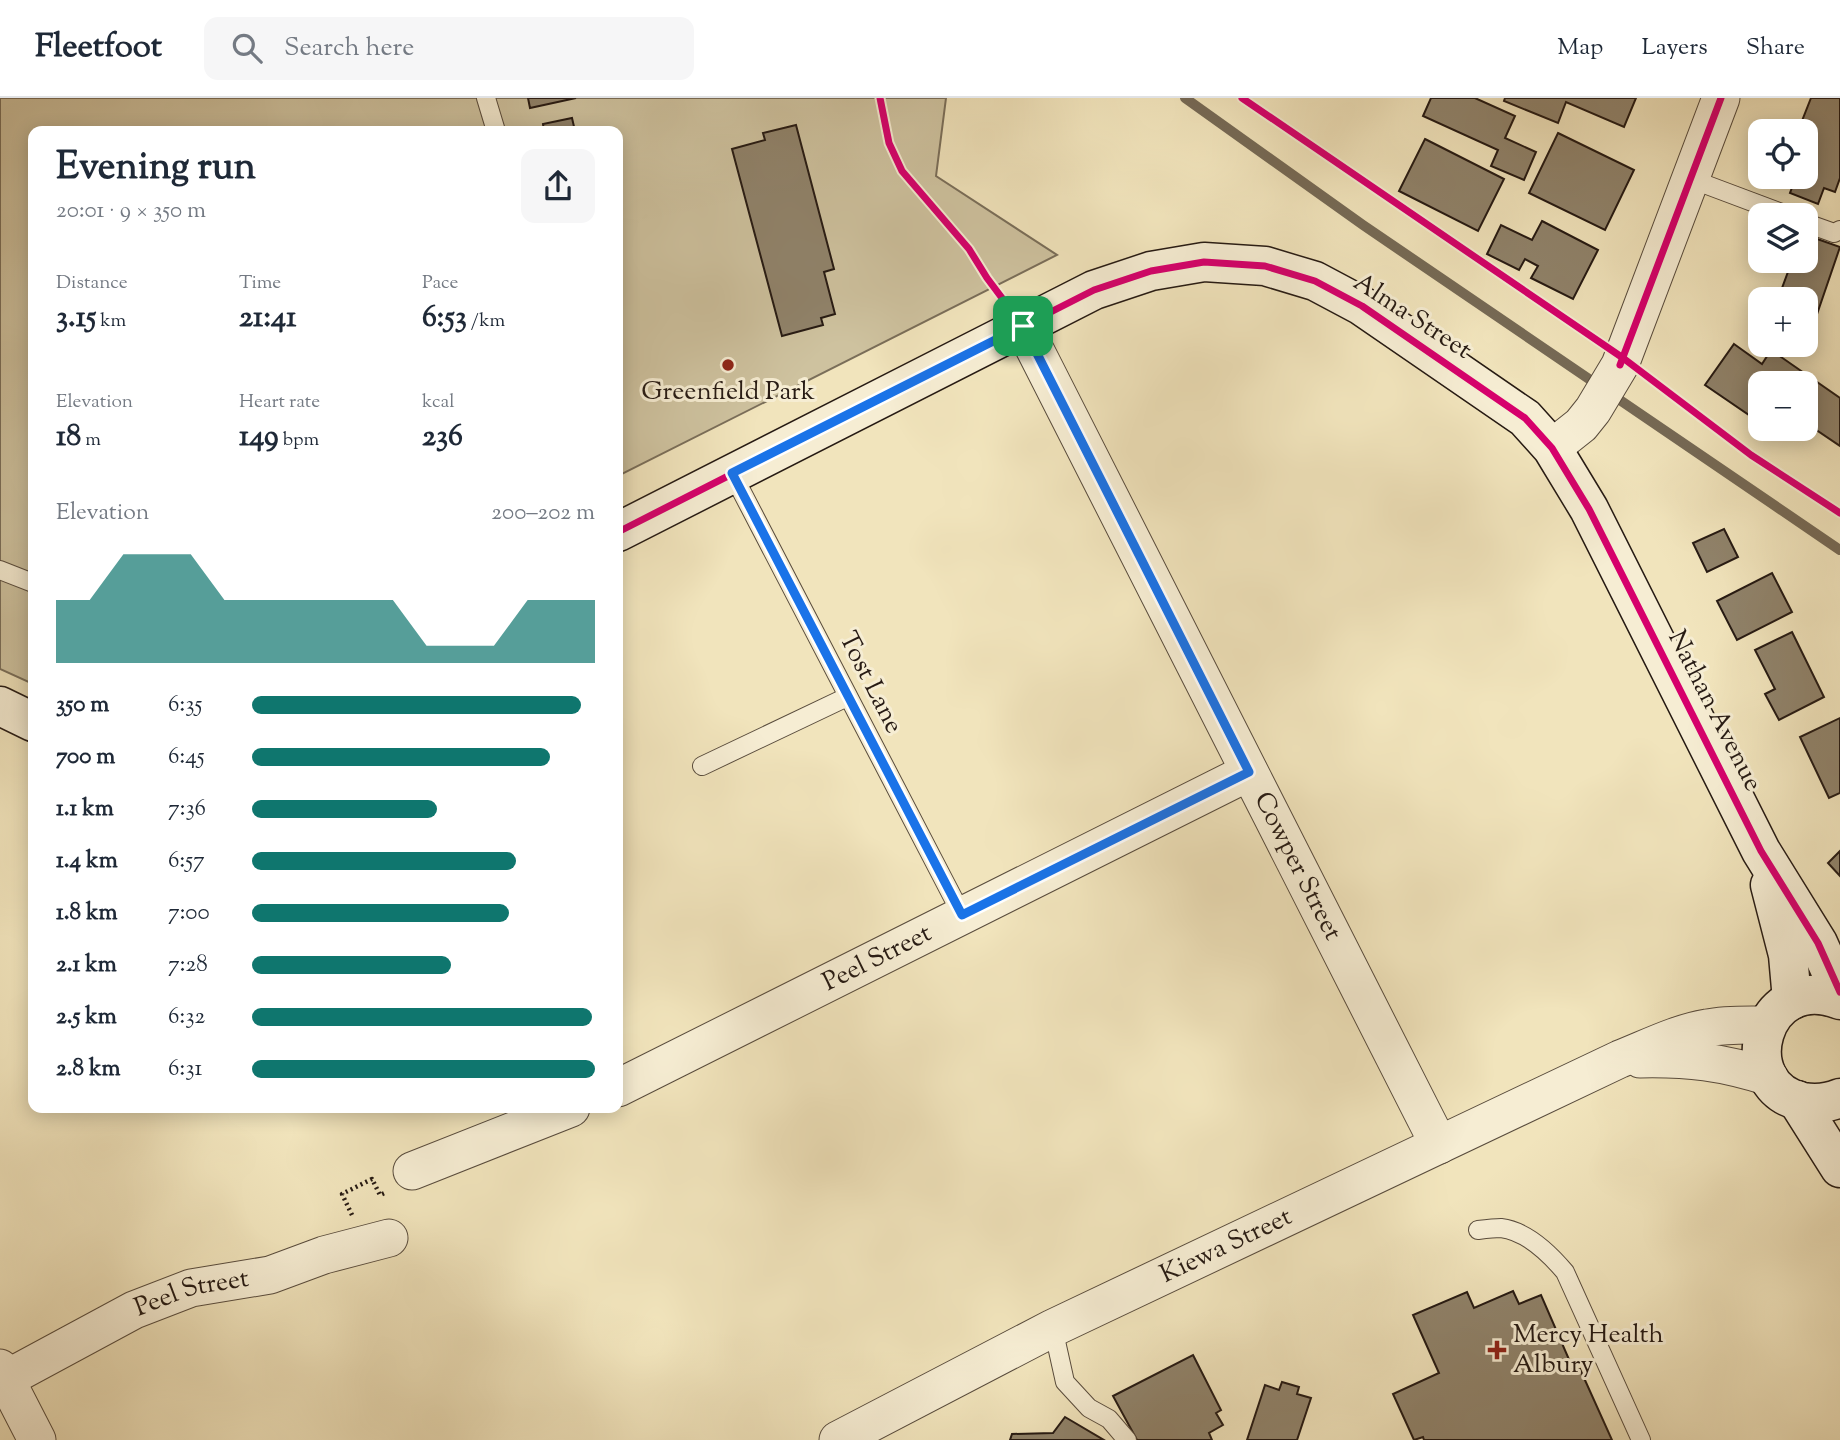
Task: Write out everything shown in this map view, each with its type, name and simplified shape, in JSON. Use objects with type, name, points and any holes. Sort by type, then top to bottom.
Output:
[{"type":"street","points":[[1552,448],[1581,425],[1620,365],[1721,98]]},
{"type":"street","name":"Alma Street","points":[[623,525],[732,473],[1094,290],[1151,271],[1204,262],[1265,266],[1315,281],[1362,306],[1525,418],[1552,448]]},
{"type":"street","name":"Cowper Street","points":[[1023,326],[1439,1145]]},
{"type":"street","name":"Nathan Avenue","points":[[1552,448],[1589,509],[1761,851],[1818,943],[1840,992]]},
{"type":"street","points":[[0,706],[28,720]]},
{"type":"street","name":"Peel Street","points":[[623,1085],[1249,772]]},
{"type":"street","name":"Nathan Avenue","points":[[1761,851],[1788,955],[1779,1012],[1762,1042],[1763,1060],[1783,1089]]},
{"type":"street","points":[[1779,1012],[1809,995],[1827,995],[1840,1000]]},
{"type":"street","name":"Kiewa Street","points":[[838,1440],[1053,1328],[1620,1059],[1684,1034],[1705,1028],[1733,1025],[1779,1012]]},
{"type":"street","name":"Kiewa Street","points":[[1620,1059],[1688,1058],[1731,1065],[1783,1089]]},
{"type":"street","points":[[1783,1089],[1815,1104],[1840,1098]]},
{"type":"street","points":[[1783,1089],[1840,1168]]},
{"type":"street","points":[[402,1181],[559,1113]]},
{"type":"street","name":"Peel Street","points":[[3,1374],[134,1310],[191,1288],[270,1275],[324,1255],[389,1238]]},
{"type":"street","points":[[3,1374],[37,1440]]},
{"type":"lane","points":[[486,98],[494,126]]},
{"type":"lane","points":[[1690,179],[1755,203]]},
{"type":"lane","points":[[1818,227],[1834,233],[1840,230]]},
{"type":"lane","name":"Tost Lane","points":[[732,473],[962,915]]},
{"type":"lane","points":[[0,570],[28,581]]},
{"type":"lane","points":[[702,766],[847,696]]},
{"type":"lane","points":[[1478,1230],[1500,1228],[1513,1231],[1550,1254],[1565,1272],[1641,1440]]},
{"type":"lane","points":[[1053,1328],[1065,1382],[1089,1408],[1109,1419],[1127,1440]]},
{"type":"path","points":[[353,1216],[342,1194],[372,1179],[380,1195],[402,1181]]},
{"type":"shaded area","name":"Greenfield Park","points":[[0,98],[946,98],[936,176],[1057,255],[623,473],[623,126],[28,126],[28,682],[0,669]]},
{"type":"building","points":[[528,98],[576,98],[530,108]]},
{"type":"building","points":[[1431,98],[1475,98],[1515,116],[1505,138],[1536,152],[1524,180],[1491,166],[1498,150],[1423,116]]},
{"type":"building","points":[[1505,98],[1636,98],[1624,127],[1566,102],[1558,123],[1504,101]]},
{"type":"building","points":[[1811,98],[1840,98],[1840,178],[1835,192],[1824,188],[1818,204],[1790,193],[1792,189],[1818,189],[1818,119],[1803,119]]},
{"type":"building","points":[[572,118],[574,126],[543,126]]},
{"type":"building","points":[[796,125],[834,269],[824,272],[835,314],[821,318],[823,325],[782,336],[732,149],[765,140],[763,133]]},
{"type":"building","points":[[1558,133],[1634,170],[1605,230],[1529,193]]},
{"type":"building","points":[[1425,139],[1504,179],[1478,231],[1399,191]]},
{"type":"building","points":[[1542,221],[1598,250],[1573,299],[1531,278],[1538,266],[1525,259],[1519,270],[1487,254],[1501,225],[1532,240]]},
{"type":"building","points":[[1818,239],[1840,247],[1818,311],[1818,287],[1782,287],[1788,273],[1818,273]]},
{"type":"building","points":[[1734,344],[1748,354],[1748,357],[1762,364],[1766,357],[1781,357],[1801,371],[1748,371],[1748,414],[1705,385]]},
{"type":"building","points":[[1818,383],[1840,398],[1840,446],[1818,431]]},
{"type":"building","points":[[1724,529],[1738,557],[1707,572],[1693,543]]},
{"type":"building","points":[[1772,573],[1792,612],[1737,640],[1717,601]]},
{"type":"building","points":[[1792,632],[1824,697],[1779,720],[1765,694],[1775,689],[1755,650]]},
{"type":"building","points":[[1840,718],[1840,793],[1829,798],[1800,737]]},
{"type":"building","points":[[1840,851],[1840,876],[1828,863]]},
{"type":"building","points":[[1513,1291],[1519,1304],[1541,1295],[1574,1371],[1580,1369],[1612,1440],[1424,1440],[1423,1437],[1414,1440],[1393,1394],[1439,1373],[1413,1315],[1467,1292],[1474,1308]]},
{"type":"building","points":[[1193,1355],[1221,1410],[1216,1413],[1223,1425],[1209,1433],[1212,1440],[1137,1440],[1113,1396]]},
{"type":"building","points":[[1282,1382],[1299,1387],[1297,1394],[1311,1398],[1297,1440],[1247,1440],[1265,1385],[1279,1390]]},
{"type":"building","points":[[1065,1417],[1104,1440],[1010,1440],[1012,1434],[1053,1433]]},
{"type":"waterway","points":[[1185,98],[1363,225],[1840,550]]},
{"type":"cycle path","points":[[880,98],[889,143],[902,171],[969,249],[1023,326]]},
{"type":"cycle path","points":[[1242,98],[1623,358],[1751,455],[1840,513]]},
{"type":"cycle path","points":[[1620,365],[1721,98]]},
{"type":"cycle path","points":[[623,529],[1094,290],[1151,271],[1204,262],[1265,266],[1315,281],[1362,306],[1525,418],[1552,448],[1589,509],[1761,851],[1818,943],[1840,992]]},
{"type":"place","name":"Greenfield Park","points":[[728,365]]},
{"type":"place","name":"Mercy Health Albury","points":[[1497,1350]]},
{"type":"route","points":[[1023,326],[1249,772],[962,915],[732,473],[1023,326]]}]
